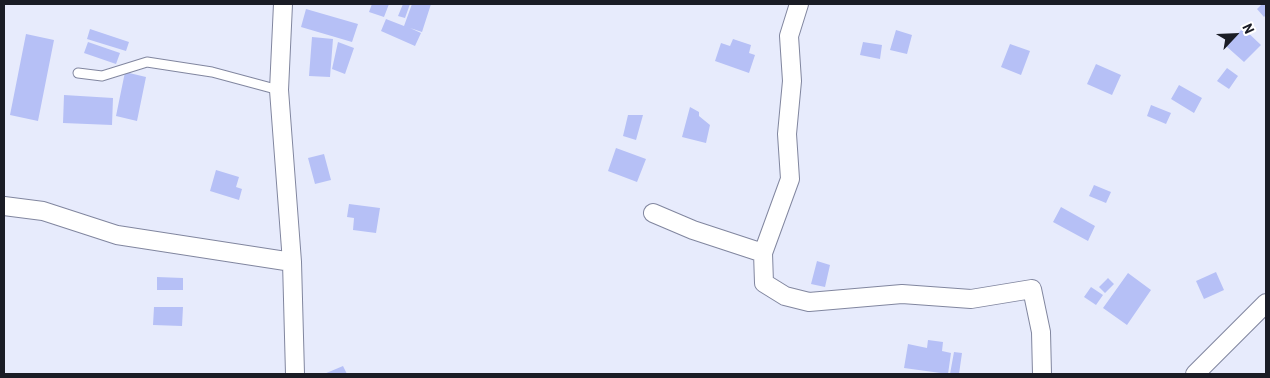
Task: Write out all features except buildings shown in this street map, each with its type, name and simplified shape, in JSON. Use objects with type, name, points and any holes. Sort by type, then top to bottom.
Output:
[{"type":"street","points":[[283,4],[279,90],[292,262],[295,374]]},
{"type":"street","points":[[798,4],[789,36],[792,81],[787,134],[790,179],[763,253],[764,283],[785,296],[809,302],[902,294],[971,299],[1032,289],[1041,332],[1042,374]]},
{"type":"street","points":[[4,206],[43,211],[118,235],[292,262]]},
{"type":"street","points":[[653,213],[693,230],[763,253]]},
{"type":"street","points":[[1195,374],[1266,303]]},
{"type":"lane","points":[[78,73],[102,76],[147,62],[212,72],[279,90]]}]
